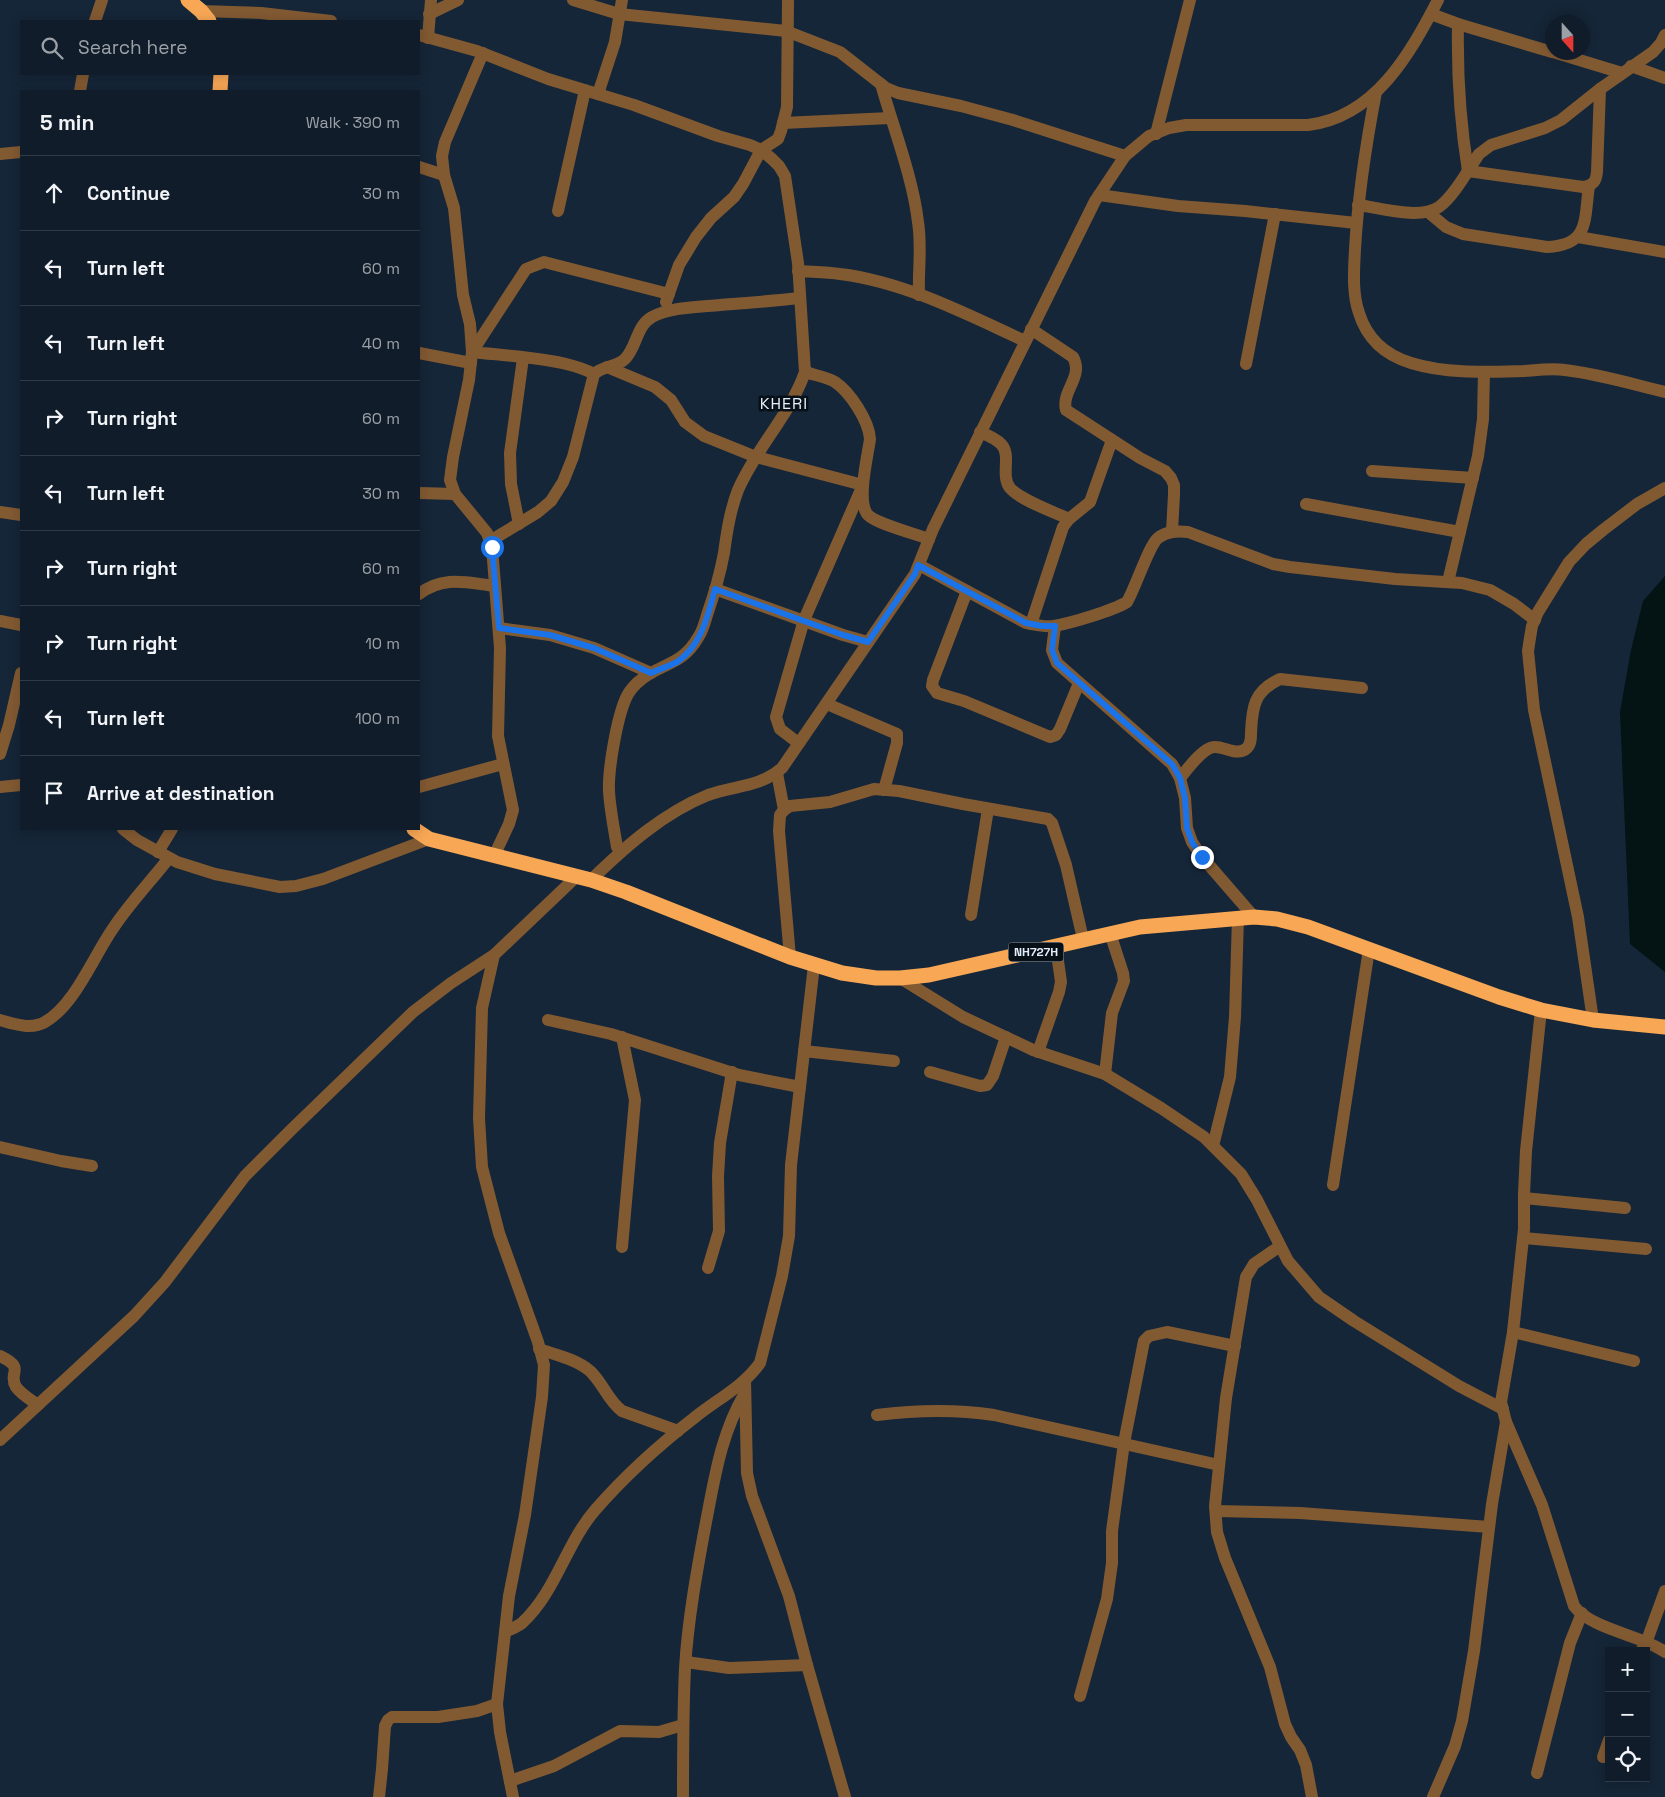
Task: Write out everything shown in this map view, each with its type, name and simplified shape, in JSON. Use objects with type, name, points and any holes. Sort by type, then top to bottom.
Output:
[{"type":"highway","points":[[188,0],[205,16]]},
{"type":"highway","points":[[220,90],[221,75]]},
{"type":"highway","name":"NH727H","points":[[416,830],[429,839],[584,878],[626,892],[790,957],[842,973],[867,977],[900,978],[929,975],[1140,927],[1254,917],[1277,919],[1308,927],[1499,997],[1541,1010],[1593,1020],[1665,1027]]},
{"type":"street","points":[[95,20],[102,0]]},
{"type":"street","points":[[430,0],[429,14],[423,36],[483,53],[548,78],[634,105],[718,136],[750,145],[761,150],[779,166],[785,176],[798,271],[805,372],[800,386],[784,415],[756,456],[738,490],[729,516],[715,589],[700,635],[690,651],[676,662],[651,673],[637,683],[626,696],[617,725],[609,790],[618,847],[621,852]]},
{"type":"street","points":[[429,14],[458,0]]},
{"type":"street","points":[[573,0],[619,14],[786,31],[840,52],[881,84],[898,93],[961,106],[1013,120],[1125,156]]},
{"type":"street","points":[[598,94],[615,42],[622,0]]},
{"type":"street","points":[[661,314],[679,265],[696,237],[711,218],[734,197],[761,150],[778,138],[787,107],[786,31],[788,0]]},
{"type":"street","points":[[1156,134],[1190,0]]},
{"type":"street","points":[[0,1440],[150,1299],[245,1176],[413,1012],[451,983],[494,956],[584,878],[669,815],[706,796],[772,777],[782,768],[915,574],[929,539],[1031,329],[1099,195],[1125,156],[1149,136],[1169,128],[1186,125],[1252,126],[1321,123],[1350,112],[1376,92],[1408,56],[1438,0]]},
{"type":"street","points":[[205,16],[230,6],[323,20]]},
{"type":"street","points":[[1431,14],[1545,50]]},
{"type":"street","points":[[1458,24],[1458,95],[1461,131],[1468,171]]},
{"type":"street","points":[[1358,205],[1415,214],[1438,208],[1447,200],[1479,154],[1491,145],[1545,128],[1561,120],[1600,89],[1653,52],[1665,35]]},
{"type":"street","points":[[483,53],[445,142],[442,156],[444,175],[454,208],[463,294],[470,324],[471,357],[469,380],[450,480],[455,494],[487,533],[490,540],[500,648],[498,736],[513,810],[510,824],[494,856]]},
{"type":"street","points":[[1586,60],[1665,78]]},
{"type":"street","points":[[80,90],[83,75]]},
{"type":"street","points":[[881,84],[906,169],[918,220],[920,237],[919,295]]},
{"type":"street","points":[[1468,171],[1584,187],[1589,186],[1596,180],[1598,172],[1600,89]]},
{"type":"street","points":[[558,212],[585,90]]},
{"type":"street","points":[[1376,92],[1364,152],[1356,223],[1354,273],[1355,296],[1359,313],[1367,332],[1376,344],[1388,354],[1411,363],[1451,371],[1562,370],[1665,392]]},
{"type":"street","points":[[783,123],[890,118]]},
{"type":"street","points":[[0,154],[20,152]]},
{"type":"street","points":[[420,167],[444,175]]},
{"type":"street","points":[[1428,212],[1446,227],[1464,234],[1557,247],[1572,242],[1583,229],[1589,186]]},
{"type":"street","points":[[1099,195],[1178,206],[1356,223]]},
{"type":"street","points":[[1246,364],[1275,214]]},
{"type":"street","points":[[1578,237],[1665,252]]},
{"type":"street","points":[[471,357],[526,269],[544,262],[669,294]]},
{"type":"street","points":[[798,271],[841,274],[875,281],[940,302],[1025,341]]},
{"type":"street","points":[[490,540],[520,524],[538,512],[551,500],[563,482],[573,456],[594,374],[625,359],[641,328],[652,317],[698,307],[800,298]]},
{"type":"street","points":[[1031,329],[1073,357],[1076,362],[1077,367],[1065,403],[1066,410],[1165,472],[1171,478],[1174,485],[1172,532]]},
{"type":"street","points":[[420,353],[523,358],[576,366],[594,374]]},
{"type":"street","points":[[520,524],[511,484],[510,452],[523,358]]},
{"type":"street","points":[[606,367],[655,387],[671,400],[685,422],[704,436],[756,456],[864,485]]},
{"type":"street","points":[[805,372],[834,381],[843,389],[870,430],[862,496],[863,507],[868,514],[876,520],[929,539]]},
{"type":"street","points":[[1448,582],[1473,478],[1483,419],[1484,372]]},
{"type":"street","points":[[980,432],[1002,445],[1005,451],[1005,476],[1011,489],[1021,496],[1069,519]]},
{"type":"street","points":[[1032,624],[1063,527],[1069,519],[1090,502],[1112,440]]},
{"type":"street","points":[[1372,471],[1473,478]]},
{"type":"street","points":[[800,742],[797,742],[780,729],[776,718],[804,620],[864,485]]},
{"type":"street","points":[[1593,1020],[1578,918],[1534,710],[1528,651],[1532,626],[1569,562],[1586,544],[1637,504],[1665,488]]},
{"type":"street","points":[[420,493],[455,494]]},
{"type":"street","points":[[1306,504],[1460,532]]},
{"type":"street","points":[[0,512],[20,515]]},
{"type":"street","points":[[918,565],[1032,624],[1055,626],[1097,614],[1127,602],[1156,538],[1177,531],[1188,532],[1274,564],[1290,567],[1395,579],[1462,583],[1490,590],[1514,604],[1535,620]]},
{"type":"street","points":[[420,593],[437,583],[450,581],[495,586]]},
{"type":"street","points":[[715,589],[843,635],[868,642]]},
{"type":"street","points":[[967,591],[933,680],[932,686],[937,693],[964,701],[1050,736],[1056,735],[1060,729],[1079,684]]},
{"type":"street","points":[[0,621],[20,624]]},
{"type":"street","points":[[1055,626],[1053,656],[1057,663],[1172,764],[1180,778],[1185,798],[1187,828],[1192,842],[1202,857],[1254,917]]},
{"type":"street","points":[[499,628],[550,635],[594,648],[651,673]]},
{"type":"street","points":[[0,754],[20,677]]},
{"type":"street","points":[[1180,778],[1202,753],[1208,749],[1214,747],[1240,752],[1246,750],[1250,741],[1252,712],[1256,700],[1264,689],[1280,679],[1362,688]]},
{"type":"street","points":[[827,704],[897,734],[897,743],[884,790]]},
{"type":"street","points":[[420,787],[503,764]]},
{"type":"street","points":[[777,773],[784,810]]},
{"type":"street","points":[[0,787],[20,785]]},
{"type":"street","points":[[790,957],[779,831],[780,816],[790,806],[830,802],[874,789],[899,791],[1044,818],[1052,823],[1066,865],[1083,939]]},
{"type":"street","points":[[971,915],[988,809]]},
{"type":"street","points":[[124,830],[137,840],[177,862],[215,874],[280,887],[296,886],[352,869],[429,839]]},
{"type":"street","points":[[0,1020],[24,1026],[34,1026],[43,1023],[55,1014],[78,987],[115,925],[164,855],[172,830]]},
{"type":"street","points":[[1213,1146],[1230,1078],[1235,1017],[1238,917]]},
{"type":"street","points":[[1105,1074],[1112,1013],[1124,981],[1110,933]]},
{"type":"street","points":[[1038,1052],[1061,982],[1056,947]]},
{"type":"street","points":[[1333,1185],[1369,949]]},
{"type":"street","points":[[494,956],[482,1008],[479,1118],[482,1167],[498,1233],[544,1365],[542,1397],[525,1515],[509,1596],[497,1704],[513,1797]]},
{"type":"street","points":[[683,1797],[683,1725],[686,1662],[697,1570],[715,1472],[725,1433],[745,1386],[760,1363],[786,1256],[789,1236],[792,1165],[814,965]]},
{"type":"street","points":[[900,978],[963,1017],[1038,1052],[1105,1074],[1204,1137],[1241,1174],[1257,1200],[1280,1246],[1298,1273],[1319,1297],[1459,1386],[1502,1409]]},
{"type":"street","points":[[1541,1010],[1530,1100],[1523,1238],[1513,1332],[1500,1396],[1502,1409],[1542,1505],[1571,1599],[1578,1611],[1644,1647],[1665,1591]]},
{"type":"street","points":[[548,1020],[622,1037],[732,1072],[800,1087]]},
{"type":"street","points":[[622,1037],[635,1100],[622,1247]]},
{"type":"street","points":[[930,1072],[980,1086],[988,1085],[993,1076],[1006,1037]]},
{"type":"street","points":[[804,1051],[894,1061]]},
{"type":"street","points":[[708,1268],[719,1231],[718,1176],[720,1143],[732,1072]]},
{"type":"street","points":[[0,1147],[92,1166]]},
{"type":"street","points":[[1524,1198],[1624,1208]]},
{"type":"street","points":[[1523,1238],[1646,1249]]},
{"type":"street","points":[[1280,1246],[1254,1264],[1246,1277],[1226,1398],[1216,1511],[1220,1544],[1246,1613],[1270,1667],[1290,1737],[1300,1750],[1306,1765],[1312,1797]]},
{"type":"street","points":[[1080,1696],[1107,1599],[1110,1579],[1112,1532],[1124,1443],[1144,1341],[1149,1336],[1167,1332],[1235,1346]]},
{"type":"street","points":[[1513,1332],[1634,1361]]},
{"type":"street","points":[[539,1349],[567,1358],[590,1372],[622,1411],[678,1431]]},
{"type":"street","points":[[0,1356],[12,1362],[15,1366],[14,1380],[17,1388],[38,1405]]},
{"type":"street","points":[[505,1632],[520,1624],[537,1607],[577,1536],[595,1510],[617,1487],[678,1431],[745,1386]]},
{"type":"street","points":[[745,1386],[748,1474],[752,1496],[789,1596],[845,1797]]},
{"type":"street","points":[[877,1415],[911,1411],[969,1412],[994,1415],[1219,1465]]},
{"type":"street","points":[[1433,1797],[1455,1746],[1462,1721],[1474,1651],[1489,1527],[1506,1422]]},
{"type":"street","points":[[1216,1511],[1300,1513],[1489,1527]]},
{"type":"street","points":[[1536,1774],[1568,1652],[1582,1614]]},
{"type":"street","points":[[1650,1648],[1665,1652]]},
{"type":"street","points":[[686,1662],[728,1668],[807,1665]]},
{"type":"street","points":[[379,1797],[385,1726],[388,1720],[392,1717],[438,1717],[477,1711],[497,1704]]},
{"type":"street","points":[[510,1781],[554,1766],[620,1731],[659,1732],[683,1725]]},
{"type":"street","points":[[1603,1757],[1605,1751]]},
{"type":"shaded area","points":[[1665,576],[1665,972],[1630,944],[1620,712],[1631,650],[1643,601]]},
{"type":"district","name":"KHERI","points":[[784,403]]},
{"type":"route","points":[[492,547],[499,628],[550,635],[594,648],[651,673],[676,662],[690,651],[700,635],[715,589],[843,635],[868,642],[915,574],[918,565],[1026,623],[1055,626],[1052,650],[1057,663],[1172,764],[1180,778],[1185,798],[1187,828],[1192,842],[1202,857]]}]
